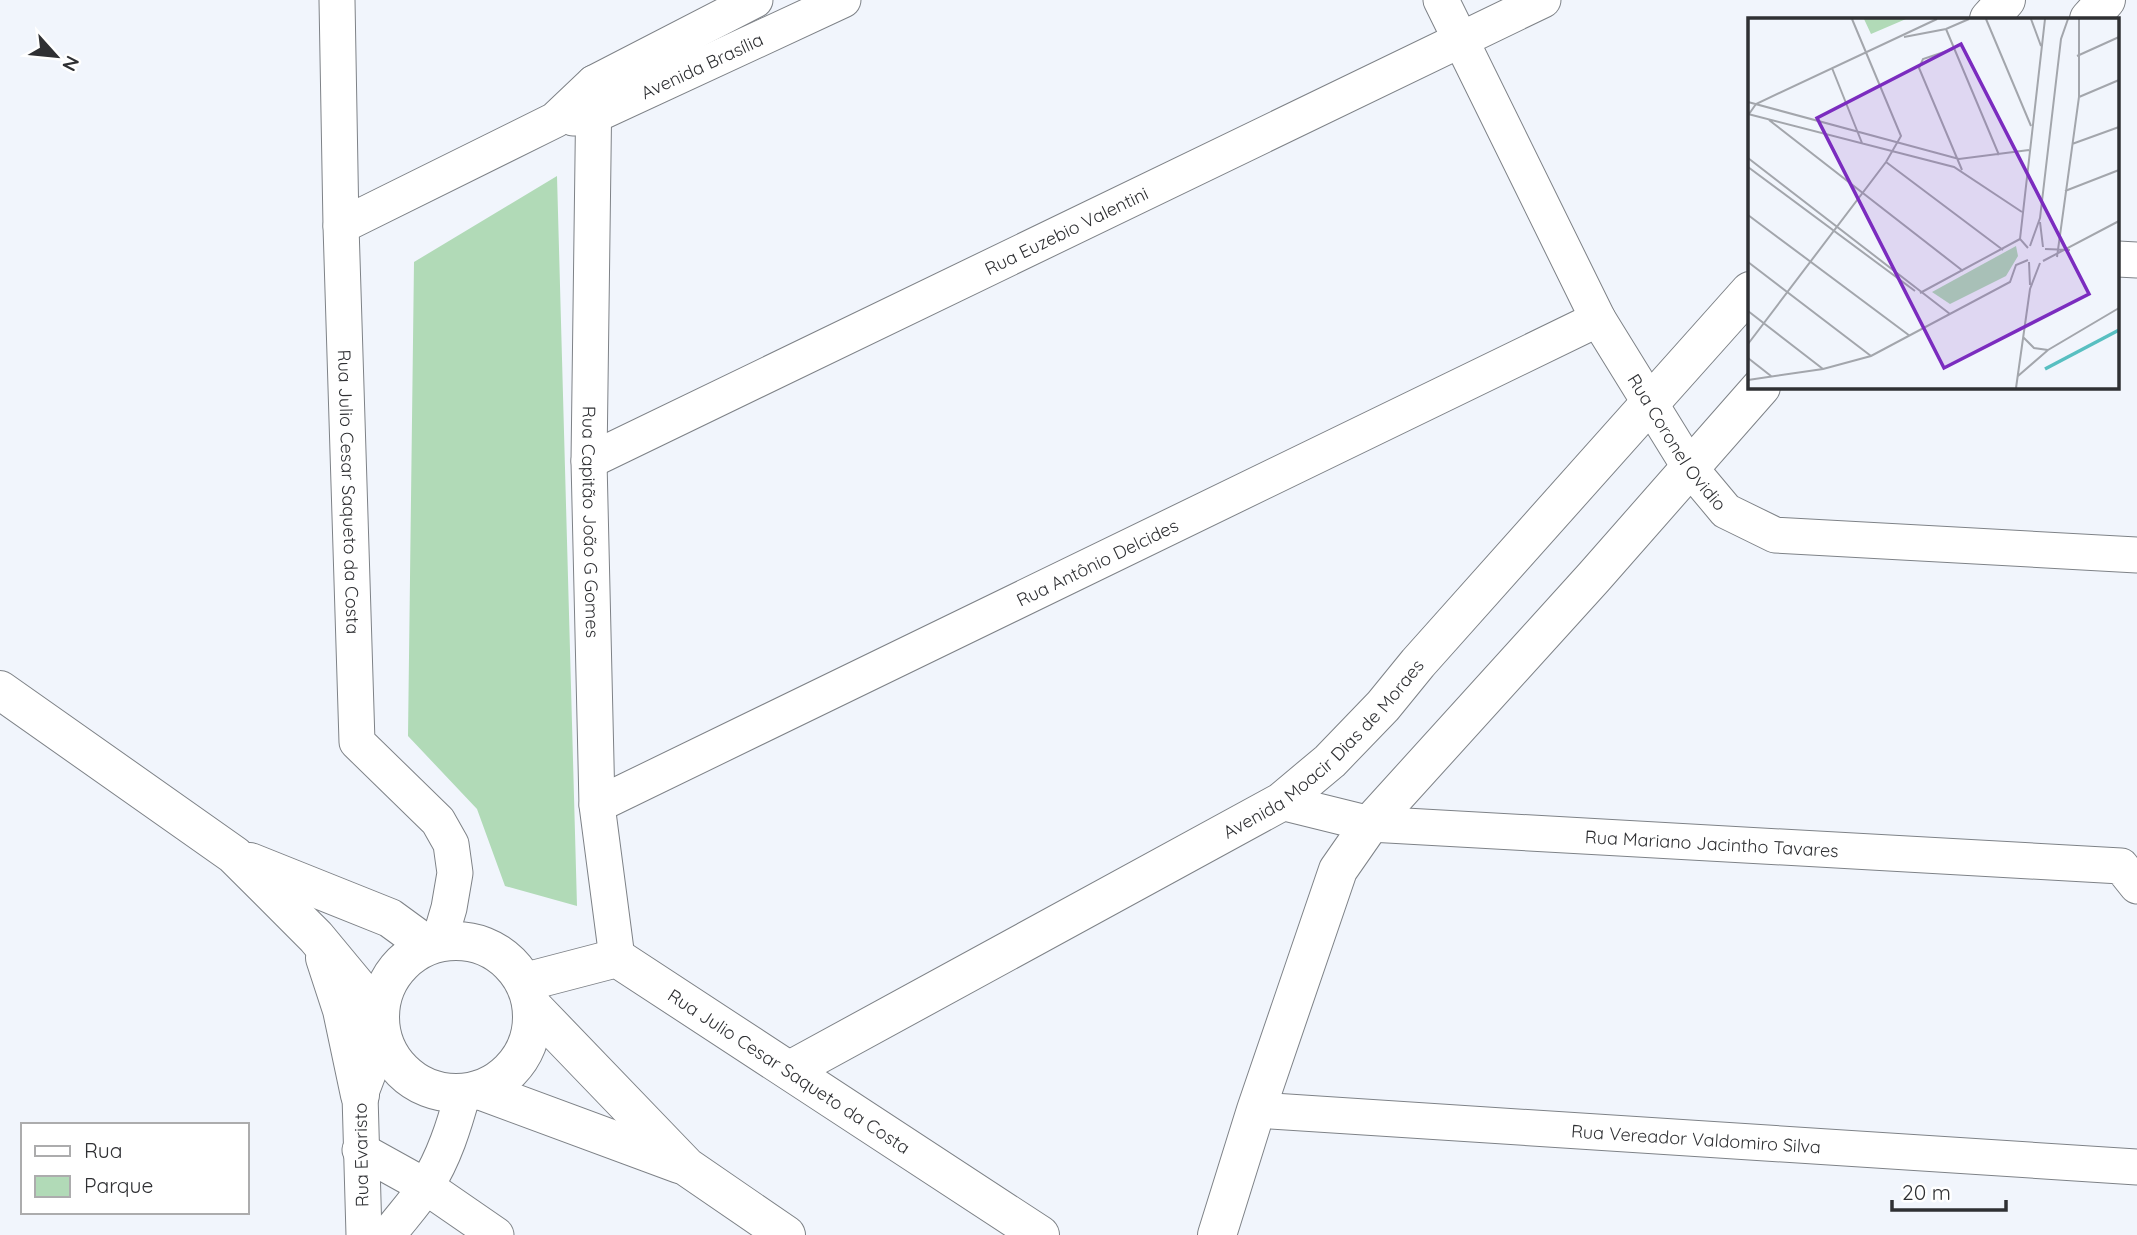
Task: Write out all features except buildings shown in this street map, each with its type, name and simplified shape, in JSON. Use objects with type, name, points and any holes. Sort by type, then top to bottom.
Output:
[{"type":"main road","points":[[1990,18],[2006,0]]},
{"type":"main road","points":[[2090,18],[2106,0]]},
{"type":"main road","name":"Avenida Moacir Dias de Moraes","points":[[790,1070],[1280,802],[1330,761],[1383,706],[1418,663],[1748,293]]},
{"type":"main road","points":[[1217,1235],[1256,1110],[1338,870],[1370,824],[1594,577],[1760,388]]},
{"type":"main road","points":[[0,690],[234,855],[317,937],[381,1025],[394,1061],[413,1080],[437,1091],[471,1092],[687,1167]]},
{"type":"main road","points":[[234,855],[390,918],[433,944]]},
{"type":"main road","points":[[317,937],[342,1010],[360,1095]]},
{"type":"main road","points":[[381,1025],[384,991],[393,972],[408,957],[433,944],[464,940],[489,947],[510,961],[528,994],[687,1167],[786,1235]]},
{"type":"main road","points":[[528,994],[617,958]]},
{"type":"main road","name":"Rua Julio Cesar Saqueto da Costa","points":[[617,958],[1040,1235]]},
{"type":"main road","points":[[471,1092],[503,1078],[520,1058],[531,1033],[528,994]]},
{"type":"street","name":"Rua Julio Cesar Saqueto da Costa","points":[[337,0],[357,742],[438,821],[451,844],[455,873],[449,908],[433,944]]},
{"type":"street","name":"Avenida Brasília","points":[[341,226],[594,100],[755,0]]},
{"type":"street","name":"Avenida Brasília","points":[[594,100],[843,0]]},
{"type":"street","name":"Rua Coronel Ovidio","points":[[1441,0],[1598,319],[1690,468],[1726,511],[1775,535],[2137,555]]},
{"type":"street","name":"Rua Euzebio Valentini","points":[[589,461],[1543,0]]},
{"type":"street","name":"Rua Capitão João G Gomes","points":[[594,100],[589,461],[597,805],[617,958]]},
{"type":"street","name":"Rua Antônio Delcides","points":[[597,805],[1598,319]]},
{"type":"street","name":"Rua Mariano Jacintho Tavares","points":[[1280,802],[1370,824],[2122,866],[2137,886]]},
{"type":"street","name":"Rua Evaristo","points":[[364,1235],[360,1095],[381,1025]]},
{"type":"street","points":[[388,1235],[425,1186],[471,1092]]},
{"type":"street","name":"Rua Vereador Valdomiro Silva","points":[[1256,1110],[2137,1163]]},
{"type":"street","points":[[360,1150],[425,1186],[496,1235]]},
{"type":"green space","points":[[557,176],[577,906],[505,886],[477,809],[408,736],[414,262]]}]
